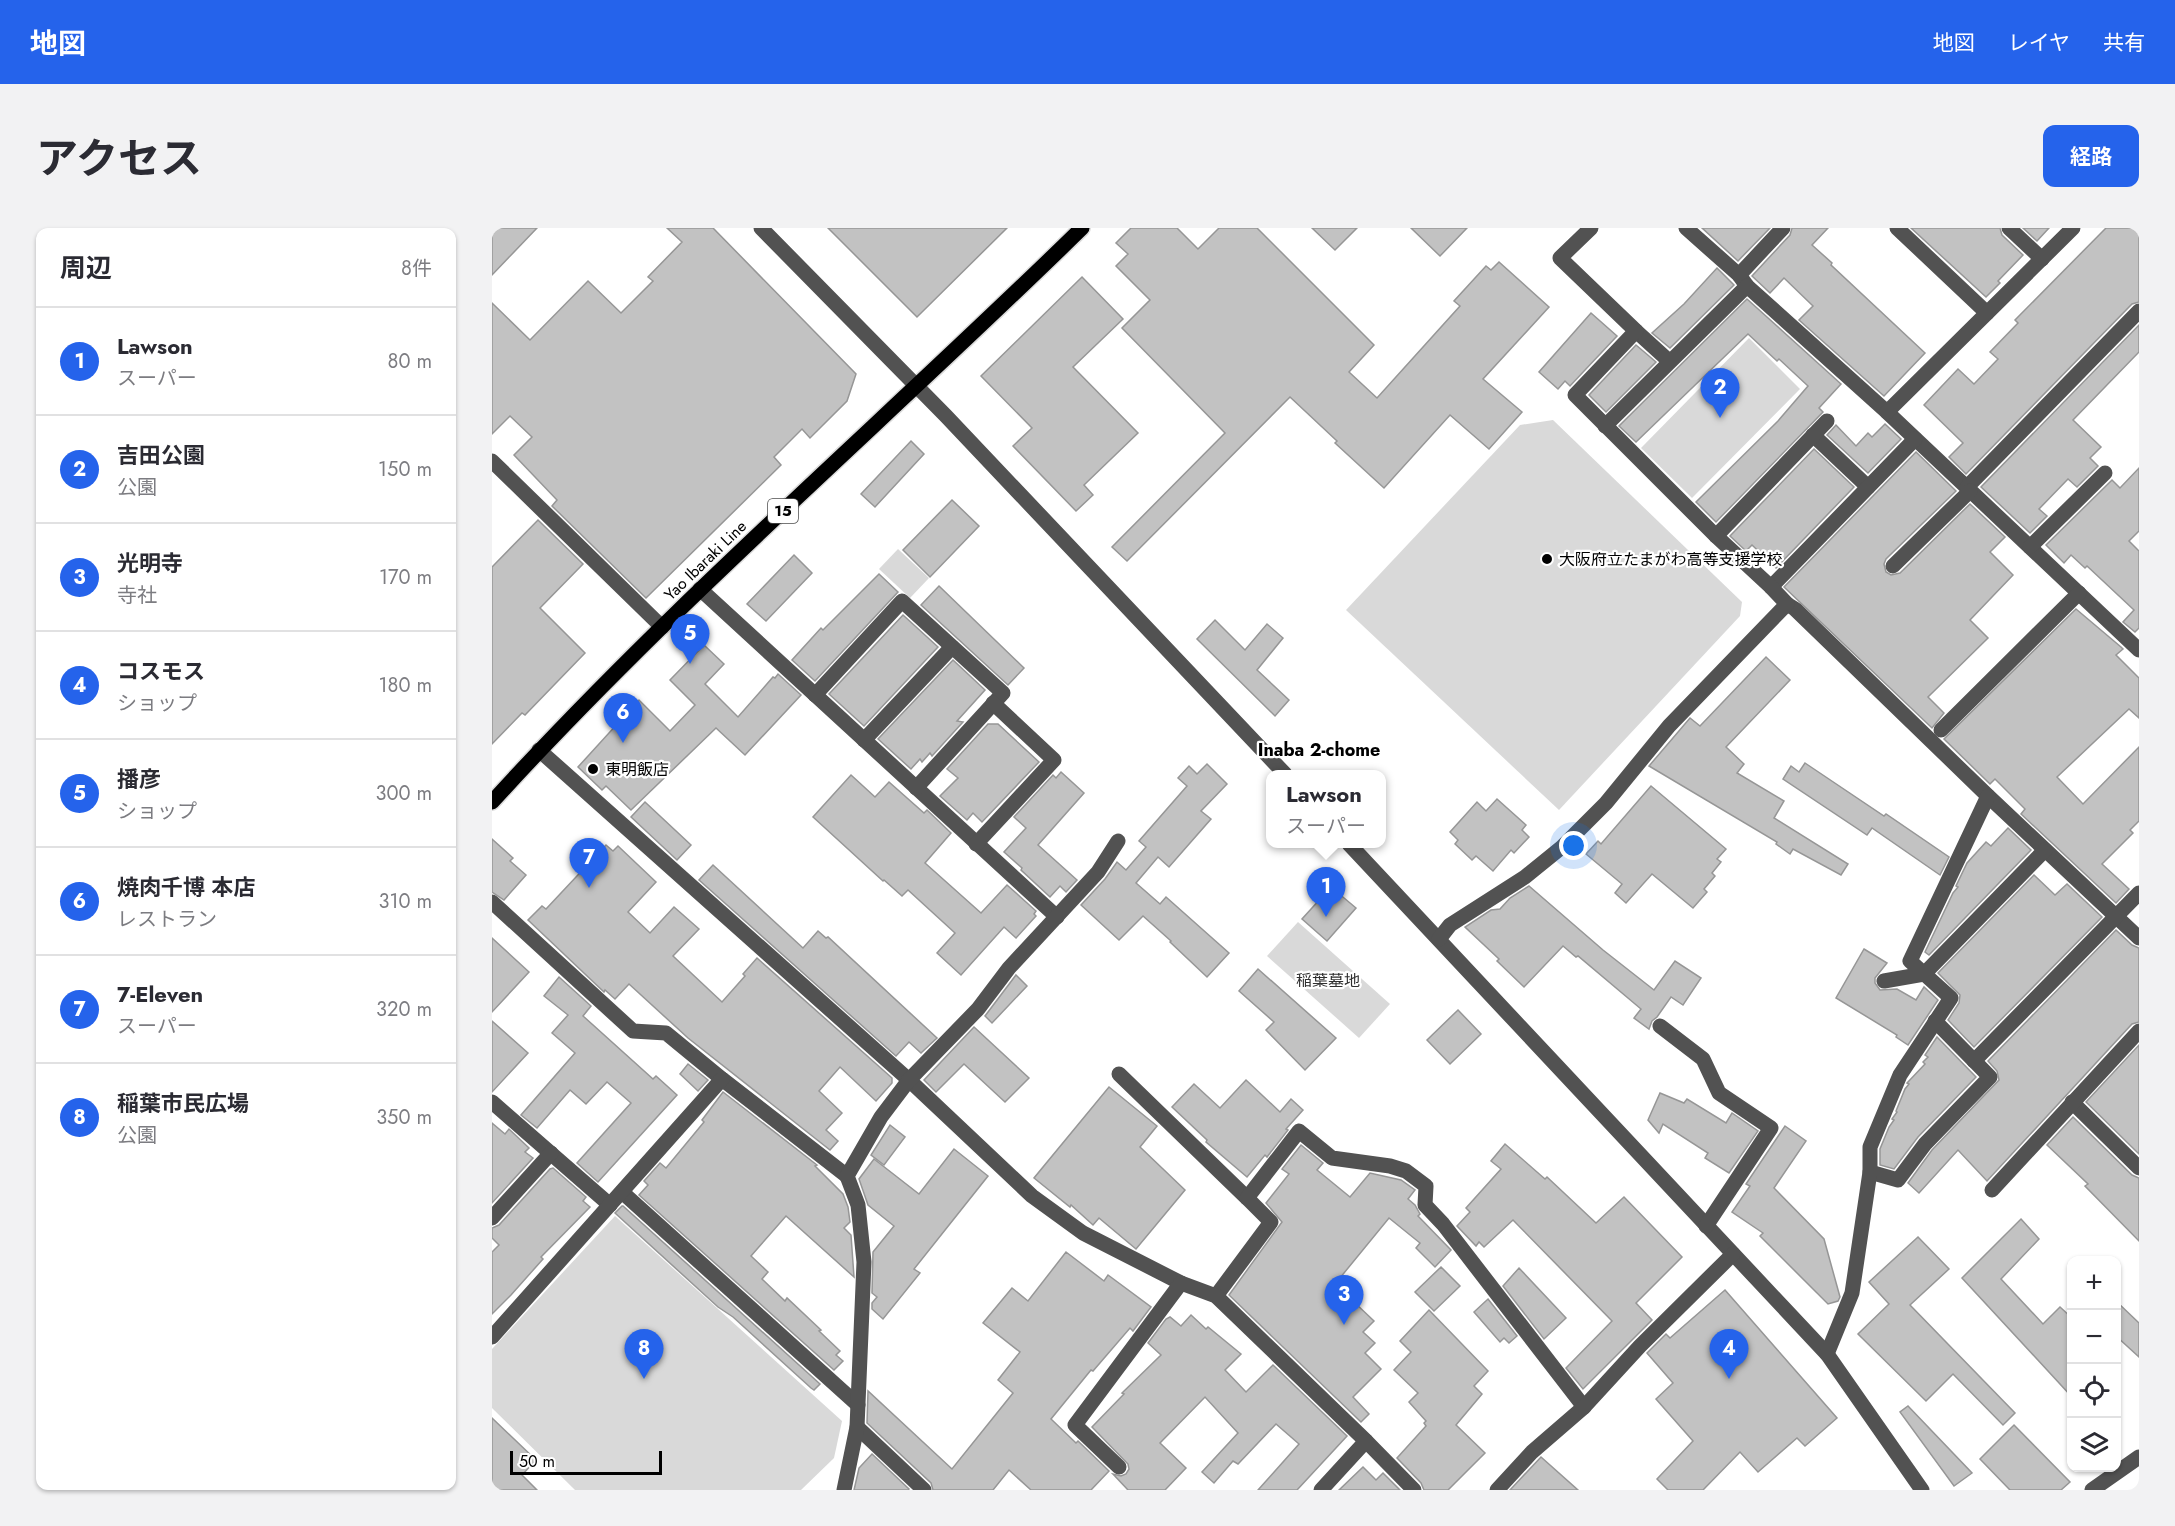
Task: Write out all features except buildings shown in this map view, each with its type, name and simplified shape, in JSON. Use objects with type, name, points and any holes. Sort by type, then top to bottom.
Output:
[{"type":"main road","name":"Yao Ibaraki Line","points":[[492,802],[539,750],[700,590],[1082,228]]},
{"type":"street","points":[[761,228],[917,385],[1281,770]]},
{"type":"street","points":[[1591,228],[1560,258],[1669,361]]},
{"type":"street","points":[[1686,228],[2138,647]]},
{"type":"street","points":[[1605,426],[1743,281],[1783,228]]},
{"type":"street","points":[[1897,228],[1987,313]]},
{"type":"street","points":[[2009,228],[2042,259]]},
{"type":"street","points":[[1887,412],[2073,228]]},
{"type":"street","points":[[1893,566],[2139,311]]},
{"type":"street","points":[[1636,332],[1575,395],[1716,537],[1795,609],[2139,938]]},
{"type":"street","points":[[1716,537],[1827,421]]},
{"type":"street","points":[[1813,435],[1868,487]]},
{"type":"street","points":[[1771,587],[1915,439]]},
{"type":"street","points":[[492,461],[662,627]]},
{"type":"street","points":[[2030,547],[2105,472]]},
{"type":"street","points":[[700,590],[1057,917]]},
{"type":"street","points":[[1941,730],[2079,593]]},
{"type":"street","points":[[815,695],[902,602],[1003,693],[915,788]]},
{"type":"street","points":[[1439,939],[1450,925],[1525,877],[1562,847],[1606,803],[1669,726],[1787,604]]},
{"type":"street","points":[[864,740],[952,647]]},
{"type":"street","points":[[976,844],[1054,760],[993,703]]},
{"type":"street","points":[[539,750],[909,1080],[1032,1196],[1083,1233],[1181,1283],[1216,1296],[1414,1490]]},
{"type":"street","points":[[1827,1354],[1852,1293],[1870,1172],[1870,1147],[1900,1075],[1951,998],[1910,961],[1988,796]]},
{"type":"street","points":[[848,1176],[881,1117],[909,1080],[978,1009],[1008,968],[1098,872],[1118,841]]},
{"type":"street","points":[[1354,848],[1827,1354],[1922,1490]]},
{"type":"street","points":[[1884,981],[1924,974],[2045,850]]},
{"type":"street","points":[[1974,1061],[2139,893]]},
{"type":"street","points":[[492,902],[633,1031],[666,1033],[848,1176],[858,1205],[864,1262],[857,1427],[844,1490]]},
{"type":"street","points":[[1870,1172],[1898,1180],[1925,1144],[1990,1077],[1935,1021]]},
{"type":"street","points":[[1660,1026],[1703,1059],[1719,1093],[1771,1128],[1706,1226]]},
{"type":"street","points":[[1992,1190],[2139,1031]]},
{"type":"street","points":[[1119,1074],[1271,1222],[1216,1296]]},
{"type":"street","points":[[494,1332],[722,1079]]},
{"type":"street","points":[[492,1102],[610,1205]]},
{"type":"street","points":[[2072,1102],[2139,1168]]},
{"type":"street","points":[[1247,1198],[1299,1131],[1332,1158],[1390,1166],[1406,1171],[1426,1186],[1425,1205],[1443,1224],[1584,1407]]},
{"type":"street","points":[[492,1218],[551,1153]]},
{"type":"street","points":[[622,1192],[858,1405]]},
{"type":"street","points":[[1497,1490],[1532,1452],[1584,1407],[1640,1346],[1733,1254]]},
{"type":"street","points":[[1119,1467],[1075,1425],[1181,1283]]},
{"type":"street","points":[[857,1427],[924,1490]]},
{"type":"street","points":[[1322,1490],[1366,1441]]},
{"type":"street","points":[[2092,1490],[2139,1457]]},
{"type":"green space","points":[[1749,338],[1800,389],[1692,498],[1641,448]]},
{"type":"green space","points":[[1553,420],[1742,602],[1740,616],[1559,810],[1346,610],[1520,425]]},
{"type":"green space","points":[[898,549],[929,578],[910,598],[879,569]]},
{"type":"green space","name":"稲葉墓地","points":[[1298,922],[1390,1004],[1359,1038],[1267,956]]},
{"type":"green space","points":[[615,1216],[842,1421],[834,1458],[801,1490],[575,1490],[492,1408],[492,1349]]},
{"type":"place","name":"吉田公園","points":[[1720,418]]},
{"type":"place","name":"大阪府立たまがわ高等支援学校","points":[[1547,559]]},
{"type":"place","name":"播彦","points":[[690,664]]},
{"type":"place","name":"焼肉千博 本店","points":[[623,743]]},
{"type":"place","name":"東明飯店","points":[[593,769]]},
{"type":"place","name":"7-Eleven","points":[[589,888]]},
{"type":"place","name":"Lawson","points":[[1326,917]]},
{"type":"place","name":"光明寺","points":[[1344,1325]]},
{"type":"place","name":"稲葉市民広場","points":[[644,1379]]},
{"type":"place","name":"コスモス","points":[[1729,1379]]},
{"type":"district","name":"Inaba 2-chome","points":[[1319,750]]}]
